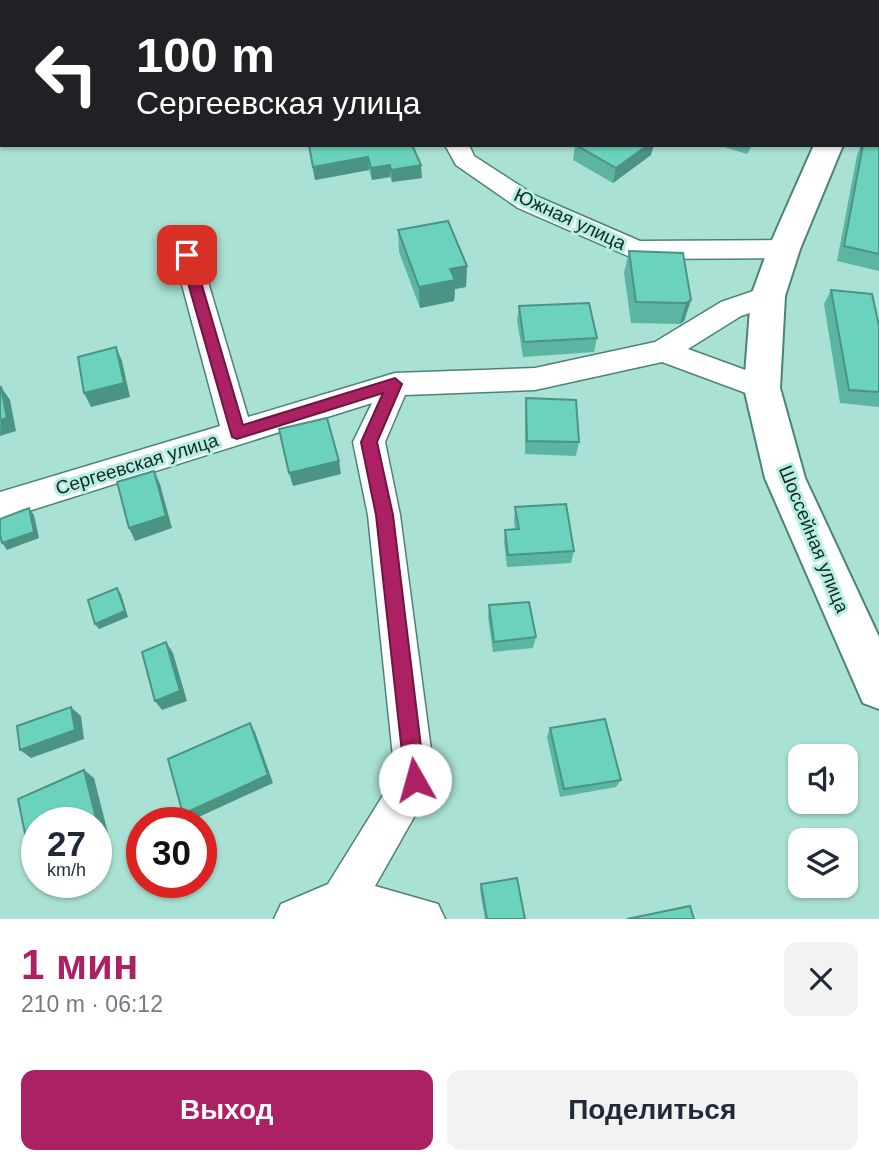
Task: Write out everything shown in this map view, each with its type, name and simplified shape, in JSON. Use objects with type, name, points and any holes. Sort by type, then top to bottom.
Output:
[{"type":"main road","name":"Шоссейная улица","points":[[828,147],[784,249],[768,296],[762,388],[785,478],[879,687]]},
{"type":"street","name":"Южная улица","points":[[458,147],[464,160],[527,202],[637,250],[784,249]]},
{"type":"street","points":[[187,255],[237,433]]},
{"type":"street","points":[[663,351],[731,309],[768,296]]},
{"type":"street","points":[[663,351],[762,388]]},
{"type":"street","name":"Сергеевская улица","points":[[0,506],[395,384],[535,379],[663,351]]},
{"type":"street","points":[[296,919],[343,899],[415,780],[384,515],[369,442],[395,384]]},
{"type":"street","points":[[343,899],[423,919]]},
{"type":"building","points":[[309,147],[413,147],[421,165],[391,170],[390,165],[371,168],[368,157],[313,167]]},
{"type":"building","points":[[579,147],[645,147],[616,168]]},
{"type":"building","points":[[863,147],[879,147],[879,254],[844,246]]},
{"type":"building","points":[[448,221],[467,266],[450,269],[455,280],[419,287],[398,230]]},
{"type":"building","points":[[629,251],[683,253],[691,300],[686,303],[636,302]]},
{"type":"building","points":[[831,290],[872,294],[879,326],[879,392],[849,390]]},
{"type":"building","points":[[589,303],[597,338],[524,342],[519,306]]},
{"type":"building","points":[[116,347],[124,383],[84,393],[78,357]]},
{"type":"building","points":[[0,387],[7,418],[0,420]]},
{"type":"building","points":[[526,398],[576,400],[579,442],[527,441]]},
{"type":"building","points":[[327,418],[339,461],[289,473],[279,429]]},
{"type":"building","points":[[154,471],[166,516],[129,528],[117,482]]},
{"type":"building","points":[[566,504],[574,551],[508,555],[505,530],[519,529],[515,507]]},
{"type":"building","points":[[29,508],[34,532],[2,543],[0,519]]},
{"type":"building","points":[[117,588],[125,611],[95,624],[88,600]]},
{"type":"building","points":[[529,602],[536,637],[494,642],[489,605]]},
{"type":"building","points":[[166,642],[180,691],[155,701],[142,652]]},
{"type":"building","points":[[71,707],[75,730],[20,750],[17,726]]},
{"type":"building","points":[[605,719],[621,780],[564,789],[550,728]]},
{"type":"building","points":[[250,723],[268,775],[198,807],[181,807],[168,759]]},
{"type":"building","points":[[84,770],[93,807],[21,807],[21,814],[18,799]]},
{"type":"building","points":[[517,878],[525,919],[487,919],[481,884]]},
{"type":"building","points":[[690,906],[694,919],[627,919]]},
{"type":"route","points":[[187,255],[237,433],[395,384],[369,442],[384,515],[415,780]]}]
